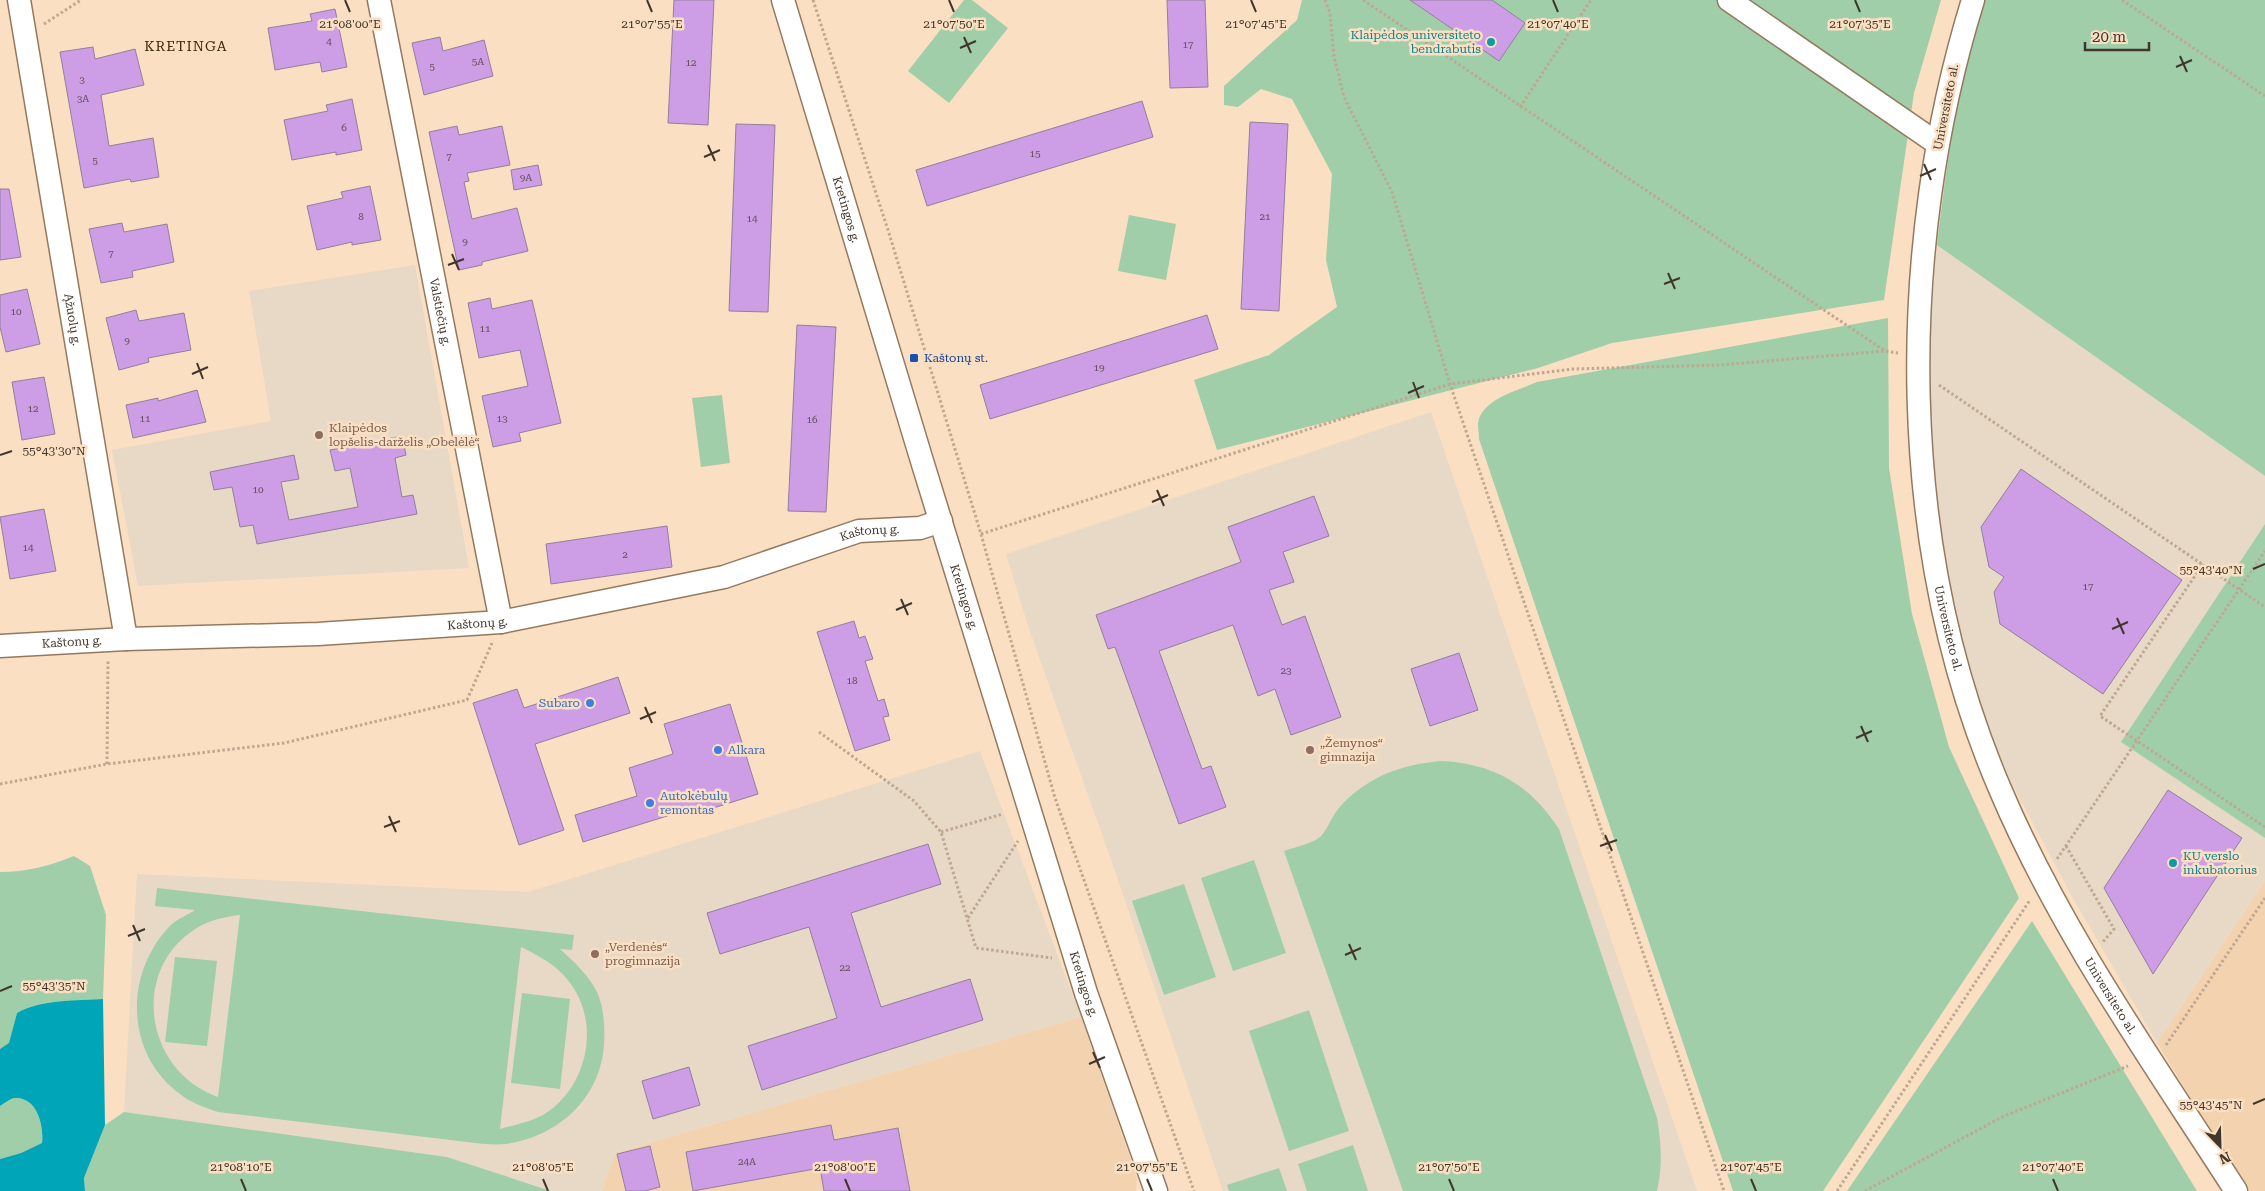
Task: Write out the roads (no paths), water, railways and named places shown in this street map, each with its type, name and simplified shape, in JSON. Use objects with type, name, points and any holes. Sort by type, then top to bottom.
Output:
[{"type":"street","name":"Ąžuolų g.","points":[[19,0],[117,639]]},
{"type":"street","name":"Valstiečių g.","points":[[379,0],[501,622]]},
{"type":"street","name":"Kretingos g.","points":[[784,0],[1086,993],[1156,1191]]},
{"type":"street","points":[[1729,0],[1938,144]]},
{"type":"street","name":"Universiteto al.","points":[[1973,0],[1958,49],[1938,144],[1925,248],[1918,378],[1922,472],[1932,554],[1951,641],[1974,721],[1997,782],[2018,828],[2143,1069],[2236,1191]]},
{"type":"street","name":"Kaštonų g.","points":[[0,646],[117,639],[318,634],[501,622],[724,577],[859,531],[920,528],[941,521]]},
{"type":"water","points":[[103,999],[105,1125],[84,1178],[85,1191],[0,1191],[0,1159],[21,1153],[42,1143],[40,1120],[28,1102],[14,1098],[0,1106],[0,1049],[9,1043],[17,1013],[26,1008],[47,1003]]},
{"type":"place","name":"Klaipėdos universiteto bendrabutis","points":[[1491,42]]},
{"type":"place","name":"Kaštonų st.","points":[[914,358]]},
{"type":"place","name":"Klaipėdos lopšelis-darželis „Obelėlė“","points":[[319,435]]},
{"type":"place","name":"Subaro","points":[[590,703]]},
{"type":"place","name":"Alkara","points":[[718,750]]},
{"type":"place","name":"„Žemynos“ gimnazija","points":[[1310,750]]},
{"type":"place","name":"Autokėbulų remontas","points":[[650,803]]},
{"type":"place","name":"KU verslo inkubatorius","points":[[2173,863]]},
{"type":"place","name":"„Verdenės“ progimnazija","points":[[595,954]]},
{"type":"district","name":"KRETINGA","points":[[186,46]]}]
